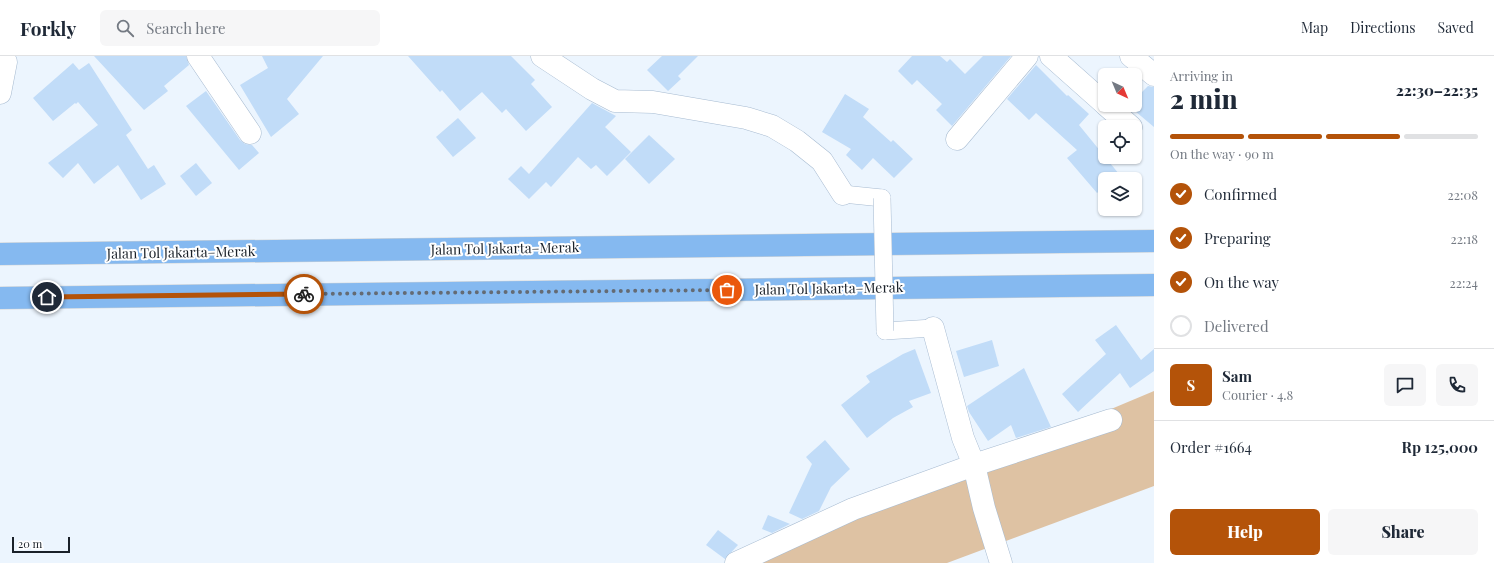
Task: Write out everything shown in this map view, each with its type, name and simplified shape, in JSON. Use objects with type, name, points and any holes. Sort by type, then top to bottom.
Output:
[{"type":"highway","name":"Jalan Tol Jakarta–Merak","points":[[0,254],[1154,241]]},
{"type":"highway","name":"Jalan Tol Jakarta–Merak","points":[[0,298],[1154,285]]},
{"type":"street","points":[[0,93],[6,62],[3,56]]},
{"type":"street","points":[[198,56],[250,134]]},
{"type":"street","points":[[542,56],[592,89],[615,101],[653,102],[746,118],[772,126],[797,141],[822,161],[830,170],[843,194],[882,198],[885,331],[932,328],[963,438],[974,465],[984,508],[1002,563]]},
{"type":"street","points":[[957,139],[1027,56]]},
{"type":"street","points":[[1051,56],[1098,97]]},
{"type":"street","points":[[1131,56],[1154,76]]},
{"type":"street","points":[[1115,112],[1123,120]]},
{"type":"street","points":[[736,563],[853,509],[974,465],[1111,420]]},
{"type":"shaded area","points":[[1154,391],[1154,486],[947,563],[745,563]]},
{"type":"building","points":[[94,56],[186,56],[189,65],[164,86],[168,91],[144,110]]},
{"type":"building","points":[[262,56],[323,56],[287,99],[299,114],[271,137],[240,85],[268,68]]},
{"type":"building","points":[[408,56],[511,56],[535,80],[531,84],[552,107],[526,131],[506,109],[502,113],[482,92],[460,111],[442,90],[440,92]]},
{"type":"building","points":[[662,56],[698,56],[678,76],[681,79],[668,91],[647,70]]},
{"type":"building","points":[[912,56],[940,56],[947,62],[950,59],[965,74],[983,56],[1011,56],[952,126],[936,110],[942,104],[917,80],[912,85],[898,71]]},
{"type":"building","points":[[73,63],[79,70],[89,63],[132,130],[126,135],[148,169],[154,165],[166,184],[141,200],[118,165],[94,184],[78,163],[63,178],[48,163],[98,125],[78,102],[53,121],[33,98]]},
{"type":"building","points":[[1036,65],[1067,96],[1068,95],[1089,114],[1079,125],[1098,148],[1098,164],[1111,164],[1117,172],[1098,172],[1097,193],[1067,158],[1077,150],[1036,113],[1029,120],[1007,99]]},
{"type":"building","points":[[1148,86],[1154,87],[1154,127],[1136,112],[1142,112],[1142,92]]},
{"type":"building","points":[[206,91],[240,140],[245,144],[252,145],[259,153],[239,170],[186,106]]},
{"type":"building","points":[[845,94],[869,109],[863,117],[891,142],[893,140],[913,159],[894,178],[873,158],[862,170],[846,155],[851,149],[822,132]]},
{"type":"building","points":[[592,103],[616,116],[605,127],[631,152],[607,176],[596,165],[591,169],[578,157],[551,187],[546,182],[529,199],[508,179],[521,166],[529,174]]},
{"type":"building","points":[[458,118],[476,138],[453,157],[436,137]]},
{"type":"building","points":[[649,135],[675,159],[649,184],[625,159]]},
{"type":"building","points":[[196,163],[212,183],[196,196],[180,176]]},
{"type":"building","points":[[1116,325],[1141,360],[1154,349],[1154,371],[1130,388],[1120,373],[1078,412],[1062,394],[1106,354],[1095,340]]},
{"type":"building","points":[[992,340],[999,366],[964,377],[956,351]]},
{"type":"building","points":[[915,349],[931,393],[909,401],[913,407],[893,418],[867,438],[841,405],[870,382],[866,376],[903,354]]},
{"type":"building","points":[[1024,368],[1051,427],[1016,438],[1011,425],[988,441],[969,412],[967,406]]},
{"type":"building","points":[[825,440],[850,469],[831,487],[819,511],[802,519],[789,513],[812,464],[806,457]]},
{"type":"building","points":[[768,515],[790,524],[772,533],[762,529]]},
{"type":"building","points":[[718,530],[738,545],[725,559],[706,545]]},
{"type":"way so far","points":[[304,294],[727,290]]},
{"type":"route","points":[[47,297],[304,294]]}]
